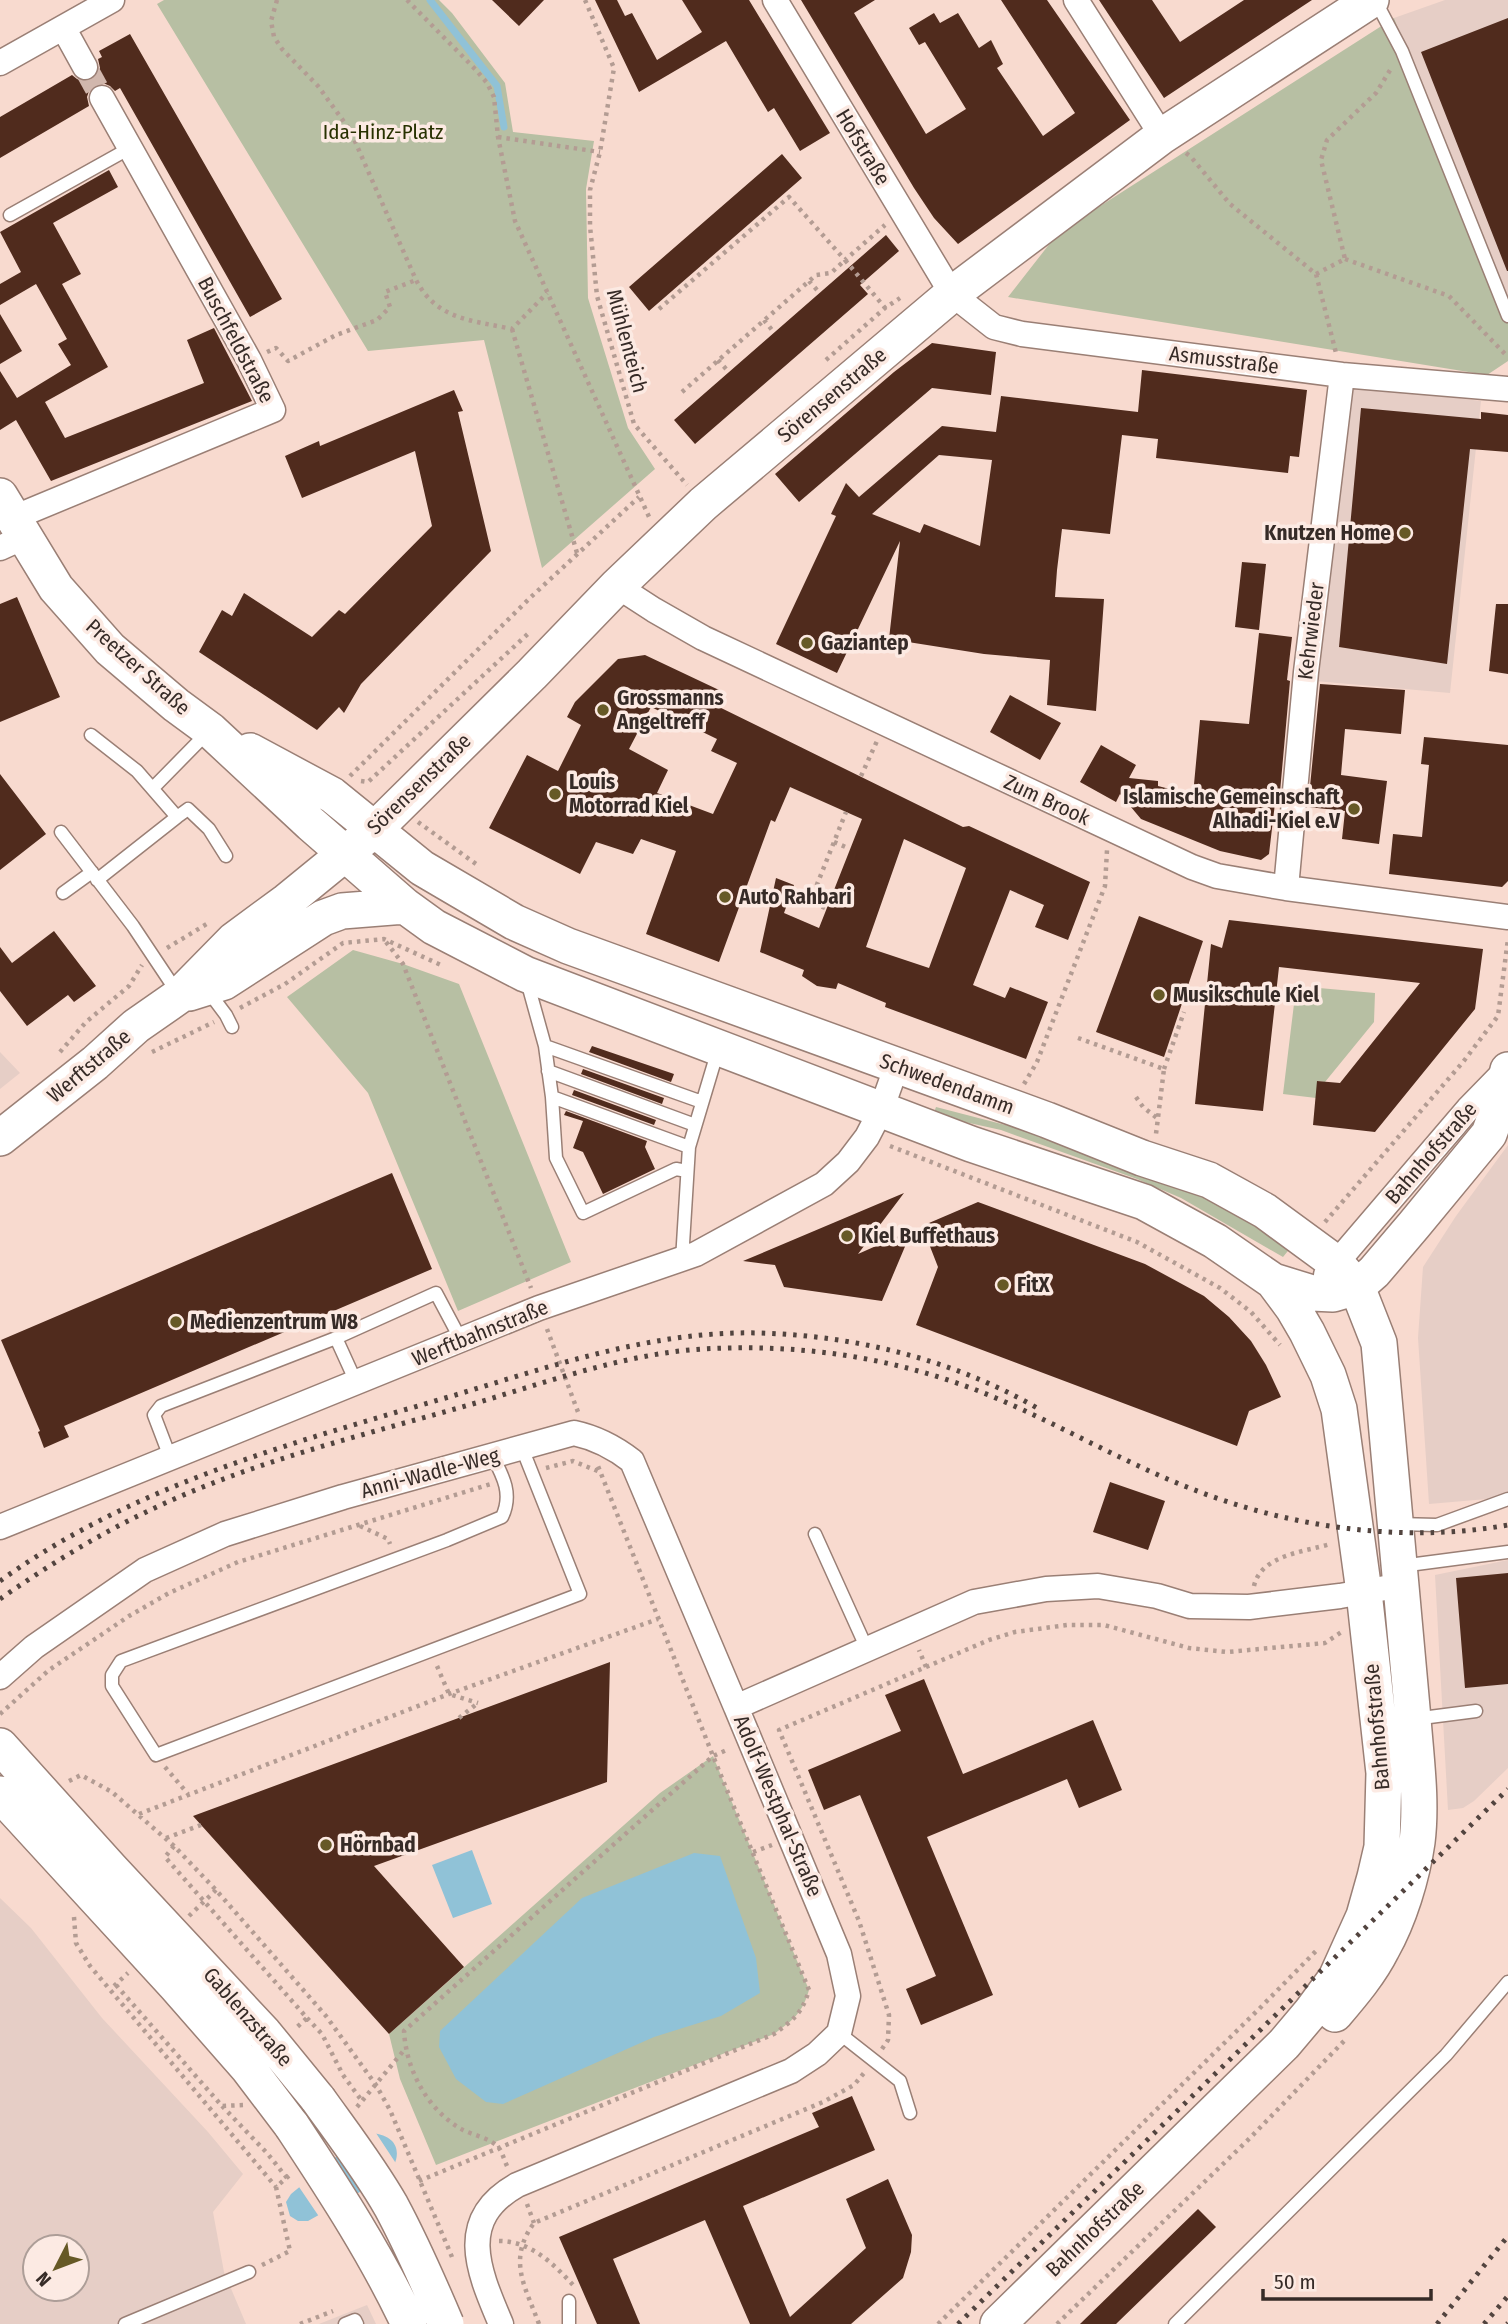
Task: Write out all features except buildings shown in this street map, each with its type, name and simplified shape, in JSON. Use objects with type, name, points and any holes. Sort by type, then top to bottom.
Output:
[{"type":"main road","name":"Sörensenstraße","points":[[351,858],[386,818],[617,586],[654,524],[689,494],[906,333],[952,294],[1162,136],[1373,0]]},
{"type":"main road","name":"Preetzer Straße","points":[[9,525],[56,588],[110,649],[210,730],[351,858]]},
{"type":"main road","name":"Preetzer Straße","points":[[210,730],[332,795],[386,818]]},
{"type":"main road","name":"Schwedendamm","points":[[386,818],[422,868],[514,922],[568,946],[897,1065],[1142,1158],[1209,1180],[1265,1211],[1308,1240],[1346,1275]]},
{"type":"main road","points":[[351,858],[405,906],[434,927],[524,974],[984,1149],[1144,1202],[1215,1241],[1273,1281],[1298,1320],[1333,1294],[1346,1275]]},
{"type":"main road","name":"Werftstraße","points":[[323,918],[351,858]]},
{"type":"main road","name":"Werftstraße","points":[[192,992],[234,940],[351,858]]},
{"type":"main road","name":"Werftstraße","points":[[0,1138],[95,1063],[136,1026],[192,992],[224,982],[323,918],[342,911],[405,906]]},
{"type":"main road","name":"Bahnhofstraße","points":[[1027,2324],[1304,2052],[1357,1988],[1383,1948],[1407,1888],[1417,1840],[1418,1780],[1379,1343],[1346,1275],[1374,1272],[1489,1134],[1502,1098],[1508,1069]]},
{"type":"main road","name":"Bahnhofstraße","points":[[998,2324],[1284,2044],[1311,2012],[1346,1960],[1370,1896],[1382,1847],[1384,1773],[1352,1635],[1352,1594],[1339,1409],[1328,1375],[1298,1320]]},
{"type":"main road","name":"Gablenzstraße","points":[[0,1746],[264,2033],[318,2099],[349,2141],[389,2204],[419,2261],[446,2324]]},
{"type":"main road","name":"Gablenzstraße","points":[[0,1794],[177,1987],[247,2068],[292,2126],[354,2221],[409,2324]]},
{"type":"street","points":[[0,62],[64,29],[112,0]]},
{"type":"street","name":"Hofstraße","points":[[775,0],[952,294]]},
{"type":"street","points":[[1076,0],[1162,136]]},
{"type":"street","points":[[64,29],[85,67]]},
{"type":"street","name":"Buschfeldstraße","points":[[9,525],[274,410],[249,360],[103,98]]},
{"type":"street","name":"Asmusstraße","points":[[952,294],[994,327],[1022,334],[1342,375],[1508,389]]},
{"type":"street","name":"Kehrwieder","points":[[1286,888],[1306,672],[1342,375]]},
{"type":"street","name":"Zum Brook","points":[[617,586],[704,638],[1192,867],[1217,876],[1286,888],[1508,916]]},
{"type":"street","points":[[514,922],[524,974]]},
{"type":"street","name":"Werftbahnstraße","points":[[0,1527],[539,1308],[682,1260],[824,1184],[848,1162],[867,1137],[881,1110],[897,1065]]},
{"type":"street","name":"Anni-Wadle-Weg","points":[[0,1677],[33,1647],[145,1570],[225,1534],[492,1455],[574,1433],[589,1436]]},
{"type":"street","points":[[589,1436],[612,1446],[632,1461],[736,1707]]},
{"type":"street","name":"Adolf-Westphal-Straße","points":[[839,2033],[849,1996],[839,1954],[736,1707],[974,1602],[1046,1588],[1098,1586],[1157,1596],[1190,1606],[1249,1607],[1352,1594],[1401,1576]]},
{"type":"street","points":[[501,2324],[480,2272],[476,2253],[477,2236],[488,2209],[500,2197],[517,2185],[791,2071],[839,2033]]},
{"type":"lane","points":[[1373,0],[1402,51],[1508,316]]},
{"type":"lane","points":[[10,215],[130,148]]},
{"type":"lane","points":[[153,788],[210,730]]},
{"type":"lane","points":[[91,735],[137,772],[177,817]]},
{"type":"lane","points":[[63,893],[94,876],[188,809],[209,829],[226,856]]},
{"type":"lane","points":[[61,832],[141,937],[192,992],[226,1015],[232,1027]]},
{"type":"lane","points":[[524,974],[545,1046],[556,1158],[583,1213],[676,1169],[687,1171]]},
{"type":"lane","points":[[545,1046],[702,1102]]},
{"type":"lane","points":[[682,1260],[689,1147],[719,1047]]},
{"type":"lane","points":[[548,1071],[695,1125]]},
{"type":"lane","points":[[552,1097],[689,1147]]},
{"type":"lane","points":[[170,1457],[155,1415],[161,1406],[336,1338],[436,1293],[461,1340]]},
{"type":"lane","points":[[336,1338],[356,1382]]},
{"type":"lane","points":[[492,1455],[505,1479],[507,1506],[502,1517],[121,1661],[112,1675],[112,1686],[156,1755],[580,1594],[522,1448]]},
{"type":"lane","points":[[1397,1524],[1437,1525],[1508,1499]]},
{"type":"lane","points":[[815,1534],[867,1649]]},
{"type":"lane","points":[[1401,1576],[1508,1552]]},
{"type":"lane","points":[[1413,1719],[1476,1711]]},
{"type":"lane","points":[[1175,2324],[1446,2055],[1508,1982]]},
{"type":"lane","points":[[839,2033],[900,2081],[910,2113]]},
{"type":"lane","points":[[125,2324],[249,2272]]},
{"type":"lane","points":[[569,2324],[573,2297]]},
{"type":"lane","points":[[345,2324],[355,2319],[357,2324]]},
{"type":"path","points":[[277,0],[271,20],[274,37],[318,86],[350,130],[424,294],[433,305],[457,316],[512,329]]},
{"type":"path","points":[[407,0],[487,83],[494,97],[498,137],[515,221],[639,497],[654,524]]},
{"type":"path","name":"Mühlenteich","points":[[585,0],[614,68],[600,152],[590,190],[590,226],[597,296],[634,424],[689,494]]},
{"type":"path","points":[[1345,260],[1321,160],[1327,140],[1376,93],[1402,51]]},
{"type":"path","points":[[1162,136],[1191,157],[1230,204],[1316,274],[1342,375]]},
{"type":"path","points":[[498,137],[600,152]]},
{"type":"path","points":[[659,309],[789,197],[906,333]]},
{"type":"path","points":[[682,392],[816,275],[831,273],[902,210]]},
{"type":"path","points":[[1316,274],[1345,260],[1449,296],[1508,357]]},
{"type":"path","points":[[249,360],[276,348],[288,361],[336,335],[377,320],[390,307],[384,292],[416,280]]},
{"type":"path","points":[[809,281],[817,290]]},
{"type":"path","points":[[512,329],[547,293]]},
{"type":"path","points":[[764,320],[772,330]]},
{"type":"path","points":[[512,329],[577,554]]},
{"type":"path","points":[[718,360],[727,370]]},
{"type":"path","points":[[368,782],[347,779],[639,497]]},
{"type":"path","points":[[368,782],[537,625]]},
{"type":"path","points":[[861,776],[884,723]]},
{"type":"path","points":[[368,782],[386,818],[428,831],[481,868]]},
{"type":"path","points":[[825,908],[810,902],[846,812]]},
{"type":"path","points":[[1020,1091],[1037,1062],[1105,886],[1108,828]]},
{"type":"path","points":[[834,842],[848,848]]},
{"type":"path","points":[[366,940],[384,939],[403,964],[658,1619],[809,1990],[804,2006],[796,2018],[774,2034],[419,2181]]},
{"type":"path","points":[[1308,1240],[1463,1062],[1498,1016],[1508,939]]},
{"type":"path","points":[[1155,1136],[1164,1069],[1184,1012]]},
{"type":"path","points":[[1078,1038],[1164,1069]]},
{"type":"path","points":[[1136,1097],[1143,1107],[1158,1119]]},
{"type":"path","points":[[1273,1281],[1251,1312],[1298,1320]]},
{"type":"path","points":[[531,1472],[573,1461],[600,1472]]},
{"type":"path","points":[[0,1714],[49,1670],[130,1616],[169,1594],[238,1562],[505,1479]]},
{"type":"path","points":[[359,1526],[388,1539],[396,1558]]},
{"type":"path","points":[[1249,1607],[1256,1577],[1273,1560],[1331,1544],[1331,1535]]},
{"type":"path","points":[[539,2324],[519,2259],[522,2243],[534,2223],[823,2102],[854,2085],[875,2061],[888,2040],[889,2015],[859,1921],[779,1730],[989,1640],[1016,1632],[1067,1625],[1104,1625],[1189,1648],[1227,1652],[1325,1643],[1352,1635],[1352,1594]]},
{"type":"path","points":[[139,1814],[449,1695],[658,1619]]},
{"type":"path","points":[[911,1630],[926,1667]]},
{"type":"path","points":[[430,1650],[449,1695]]},
{"type":"path","points":[[449,1695],[478,1703],[459,1718]]},
{"type":"path","points":[[156,1755],[188,1794]]},
{"type":"path","points":[[534,2223],[526,2199],[498,2147],[461,2129],[433,2105],[422,2091],[405,2048],[404,2031],[713,1756]]},
{"type":"path","points":[[61,1784],[80,1776],[112,1792],[168,1837],[326,2016],[376,2085],[390,2110],[452,2257]]},
{"type":"path","points":[[168,1837],[201,1825]]},
{"type":"path","points":[[174,1846],[165,1857],[322,2034],[343,2075],[362,2102]]},
{"type":"path","points":[[199,1907],[216,1890]]},
{"type":"path","points":[[75,1906],[76,1943],[90,1966],[276,2187]]},
{"type":"path","points":[[937,2324],[1259,2010],[1322,1943]]},
{"type":"path","points":[[109,1991],[121,1980]]},
{"type":"path","points":[[116,1985],[267,2153],[287,2179]]},
{"type":"path","points":[[295,2029],[307,2018]]},
{"type":"path","points":[[1057,2324],[1250,2138],[1352,2032]]},
{"type":"path","points":[[222,2106],[244,2105]]},
{"type":"path","points":[[522,2243],[542,2256],[572,2283],[573,2297]]},
{"type":"shaded area","points":[[1445,0],[1508,0],[1508,307],[1394,18]]},
{"type":"shaded area","name":"Knutzen Home","points":[[1347,385],[1481,401],[1450,693],[1315,681]]},
{"type":"shaded area","points":[[0,1052],[20,1073],[0,1089]]},
{"type":"shaded area","points":[[1508,1145],[1508,1493],[1487,1499],[1429,1504],[1418,1338],[1423,1267]]},
{"type":"shaded area","points":[[1508,1560],[1508,1768],[1474,1801],[1463,1808],[1448,1810],[1435,1575]]},
{"type":"shaded area","points":[[0,1898],[31,1928],[102,2018],[208,2132],[243,2174],[213,2212],[224,2272],[246,2324],[0,2324]]},
{"type":"shaded area","points":[[367,2305],[376,2324],[319,2324]]},
{"type":"green space","name":"Ida-Hinz-Platz","points":[[164,0],[439,0],[505,83],[513,132],[594,141],[586,189],[588,298],[628,428],[655,469],[542,568],[484,340],[368,351],[157,4]]},
{"type":"green space","points":[[1394,18],[1508,307],[1508,361],[1487,375],[1008,297],[1058,233]]},
{"type":"green space","points":[[353,950],[459,984],[571,1262],[458,1311],[368,1093],[287,997]]},
{"type":"green space","points":[[1319,988],[1375,993],[1374,1022],[1325,1082],[1318,1081],[1316,1098],[1283,1094],[1294,1004]]},
{"type":"green space","points":[[936,1107],[1044,1135],[1217,1199],[1292,1246],[1283,1257],[1181,1198],[1137,1179],[1001,1130],[933,1115]]},
{"type":"green space","points":[[713,1756],[809,1990],[800,2011],[774,2034],[436,2165],[400,2079],[389,2034],[660,1793]]},
{"type":"water","points":[[472,1850],[492,1904],[453,1918],[432,1865]]},
{"type":"water","points":[[694,1853],[720,1856],[756,1958],[760,1993],[721,2016],[654,2037],[503,2104],[486,2102],[456,2079],[439,2047],[440,2031],[582,1898]]},
{"type":"water","points":[[372,2133],[389,2139],[396,2150],[395,2163],[385,2178],[308,2221],[298,2221],[290,2216],[286,2202],[291,2194],[359,2138]]},
{"type":"pier","points":[[374,2130],[399,2168],[387,2181],[357,2135]]},
{"type":"pier","points":[[330,2158],[356,2198],[320,2218],[297,2184]]},
{"type":"waterway","points":[[430,0],[497,86],[504,127]]},
{"type":"tunnel","points":[[85,67],[102,98]]},
{"type":"railway","points":[[0,1581],[52,1547],[106,1518],[218,1469],[334,1431],[565,1362],[681,1337],[760,1333],[869,1345],[939,1364],[1007,1392],[1039,1409]]},
{"type":"railway","points":[[0,1599],[107,1532],[222,1479],[304,1452],[584,1371],[643,1357],[702,1349],[766,1348],[830,1353],[923,1372],[1013,1405],[1187,1487],[1225,1501],[1304,1522],[1386,1532],[1427,1533],[1508,1525]]},
{"type":"railway","points":[[958,2324],[1508,1789]]},
{"type":"railway","points":[[1437,2324],[1508,2236]]},
{"type":"railway","points":[[1484,2324],[1508,2296]]},
{"type":"place","name":"Knutzen Home","points":[[1405,533]]},
{"type":"place","name":"Gaziantep","points":[[807,643]]},
{"type":"place","name":"Grossmanns Angeltreff","points":[[603,710]]},
{"type":"place","name":"Louis Motorrad Kiel","points":[[555,794]]},
{"type":"place","name":"Islamische Gemeinschaft Alhadi-Kiel e.V","points":[[1354,809]]},
{"type":"place","name":"Auto Rahbari","points":[[725,897]]},
{"type":"place","name":"Musikschule Kiel","points":[[1159,995]]},
{"type":"place","name":"Kiel Buffethaus","points":[[847,1236]]},
{"type":"place","name":"FitX","points":[[1003,1285]]},
{"type":"place","name":"Medienzentrum W8","points":[[176,1322]]},
{"type":"place","name":"Hörnbad","points":[[326,1845]]}]
